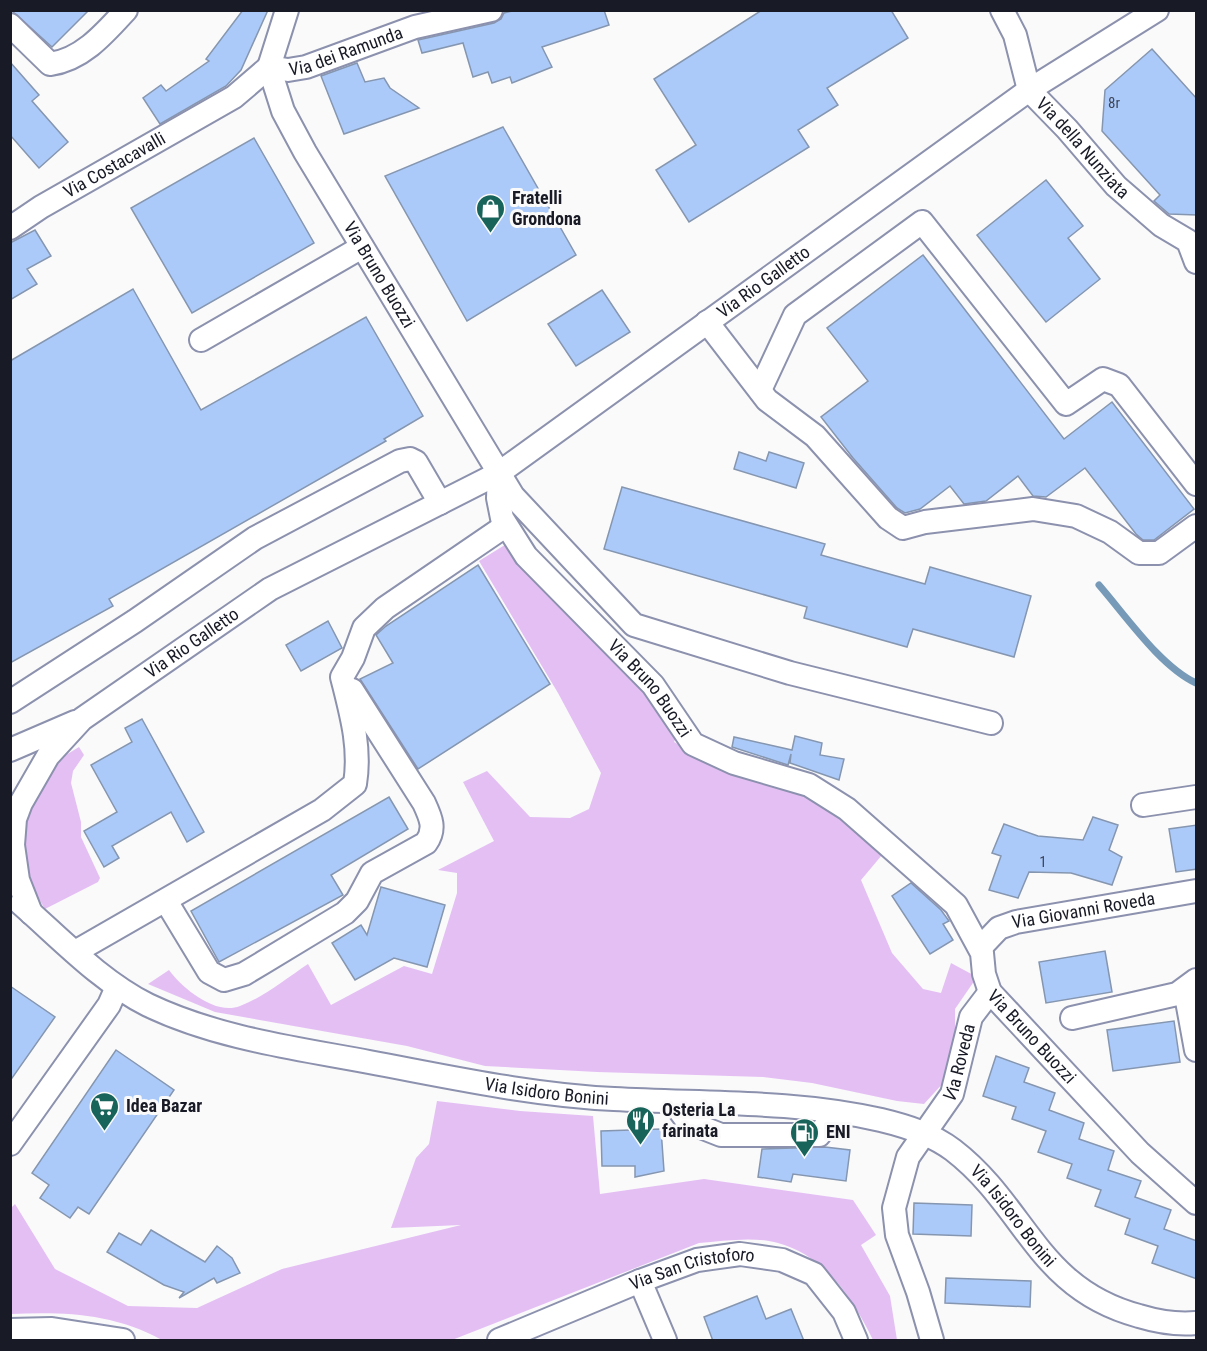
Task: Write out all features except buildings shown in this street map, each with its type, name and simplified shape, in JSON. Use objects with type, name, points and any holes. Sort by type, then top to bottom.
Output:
[{"type":"street","points":[[10,26],[39,56],[50,64],[56,64],[91,46],[126,10]]},
{"type":"street","points":[[269,67],[287,10]]},
{"type":"street","name":"Via dei Ramunda","points":[[269,67],[288,70],[306,67],[415,27],[491,10]]},
{"type":"street","name":"Via della Nunziata","points":[[1002,10],[1015,35],[1029,90],[1067,129],[1116,186],[1161,225],[1194,248]]},
{"type":"street","name":"Via Rio Galletto","points":[[31,913],[18,880],[13,845],[16,807],[48,756],[82,719],[270,589],[499,472],[1029,90],[1157,10]]},
{"type":"street","name":"Via Costacavalli","points":[[10,228],[41,207],[219,106],[269,67]]},
{"type":"street","name":"Via Bruno Buozzi","points":[[269,67],[283,111],[362,247],[499,472],[498,498],[506,526],[544,576],[653,685],[693,744],[734,763],[809,785],[847,809],[956,905],[980,948],[990,992],[1140,1153],[1197,1203]]},
{"type":"street","points":[[760,390],[795,315],[922,222],[1066,404],[1103,379],[1119,385],[1197,484]]},
{"type":"street","points":[[201,340],[362,247]]},
{"type":"street","points":[[708,322],[767,400],[815,436],[888,518],[903,528],[925,522],[1033,509],[1076,516],[1110,532],[1139,553],[1159,553],[1197,526]]},
{"type":"street","points":[[10,702],[135,621],[255,538],[400,461],[410,459],[416,462],[440,503]]},
{"type":"street","points":[[499,472],[513,496],[634,625],[790,673],[991,723]]},
{"type":"street","points":[[75,952],[322,810],[355,784],[359,762],[355,730],[342,677],[353,658],[364,628],[385,608],[506,526]]},
{"type":"street","points":[[166,900],[209,972],[224,980],[243,974],[345,913],[357,901],[372,873],[426,843],[432,835],[432,822],[424,803],[342,677]]},
{"type":"street","points":[[10,750],[82,719]]},
{"type":"street","points":[[1143,805],[1197,797]]},
{"type":"street","name":"Via Giovanni Roveda","points":[[980,948],[999,928],[1016,922],[1197,891]]},
{"type":"street","name":"Via Isidoro Bonini","points":[[10,895],[117,987],[174,1016],[254,1040],[510,1089],[673,1102],[803,1108],[880,1120],[926,1134],[950,1148],[969,1163],[1064,1278],[1078,1290],[1116,1310],[1148,1319],[1168,1324],[1197,1323]]},
{"type":"street","points":[[1072,1018],[1191,985],[1197,1050]]},
{"type":"street","points":[[10,1144],[109,1005],[117,987]]},
{"type":"street","name":"Via Roveda","points":[[932,1341],[918,1292],[897,1235],[894,1208],[908,1157],[952,1094],[971,1017],[990,992]]},
{"type":"street","points":[[673,1102],[688,1122],[721,1135],[819,1135],[835,1113]]},
{"type":"street","name":"Via San Cristoforo","points":[[499,1341],[640,1281],[697,1260],[740,1254],[782,1260],[814,1274],[844,1312],[856,1341]]},
{"type":"street","points":[[640,1281],[665,1341]]},
{"type":"street","points":[[1148,1319],[1158,1341]]},
{"type":"street","points":[[10,1330],[52,1329],[123,1341]]},
{"type":"shaded area","points":[[511,541],[650,691],[678,733],[674,742],[708,760],[812,794],[882,855],[861,880],[892,953],[923,989],[941,993],[951,963],[977,977],[955,1009],[955,1039],[945,1081],[924,1104],[897,1101],[812,1083],[763,1077],[485,1066],[407,1046],[215,1012],[148,984],[169,970],[182,985],[200,998],[210,1004],[231,1008],[258,998],[308,964],[331,1005],[404,966],[432,974],[457,893],[457,873],[438,870],[494,841],[463,782],[487,771],[530,817],[570,818],[589,809],[601,773],[558,693],[479,561]]},
{"type":"shaded area","points":[[79,747],[84,755],[73,771],[71,783],[81,822],[81,837],[100,878],[98,882],[45,909],[31,886],[20,853],[21,829],[46,774],[61,758]]},
{"type":"shaded area","points":[[437,1101],[520,1111],[593,1116],[600,1194],[704,1179],[853,1200],[876,1235],[861,1245],[890,1296],[897,1340],[873,1340],[847,1295],[824,1269],[810,1258],[778,1243],[749,1239],[699,1243],[452,1340],[162,1340],[125,1324],[106,1319],[50,1313],[11,1314],[10,1209],[15,1204],[55,1269],[128,1306],[197,1308],[282,1269],[461,1225],[391,1228],[416,1158],[429,1144]]},
{"type":"waterway","points":[[1099,585],[1157,653],[1169,665],[1196,683]]},
{"type":"place","name":"Fratelli Grondona","points":[[491,234]]},
{"type":"place","name":"Idea Bazar","points":[[105,1132]]},
{"type":"place","name":"Osteria La farinata","points":[[641,1146]]},
{"type":"place","name":"ENI","points":[[805,1158]]}]
